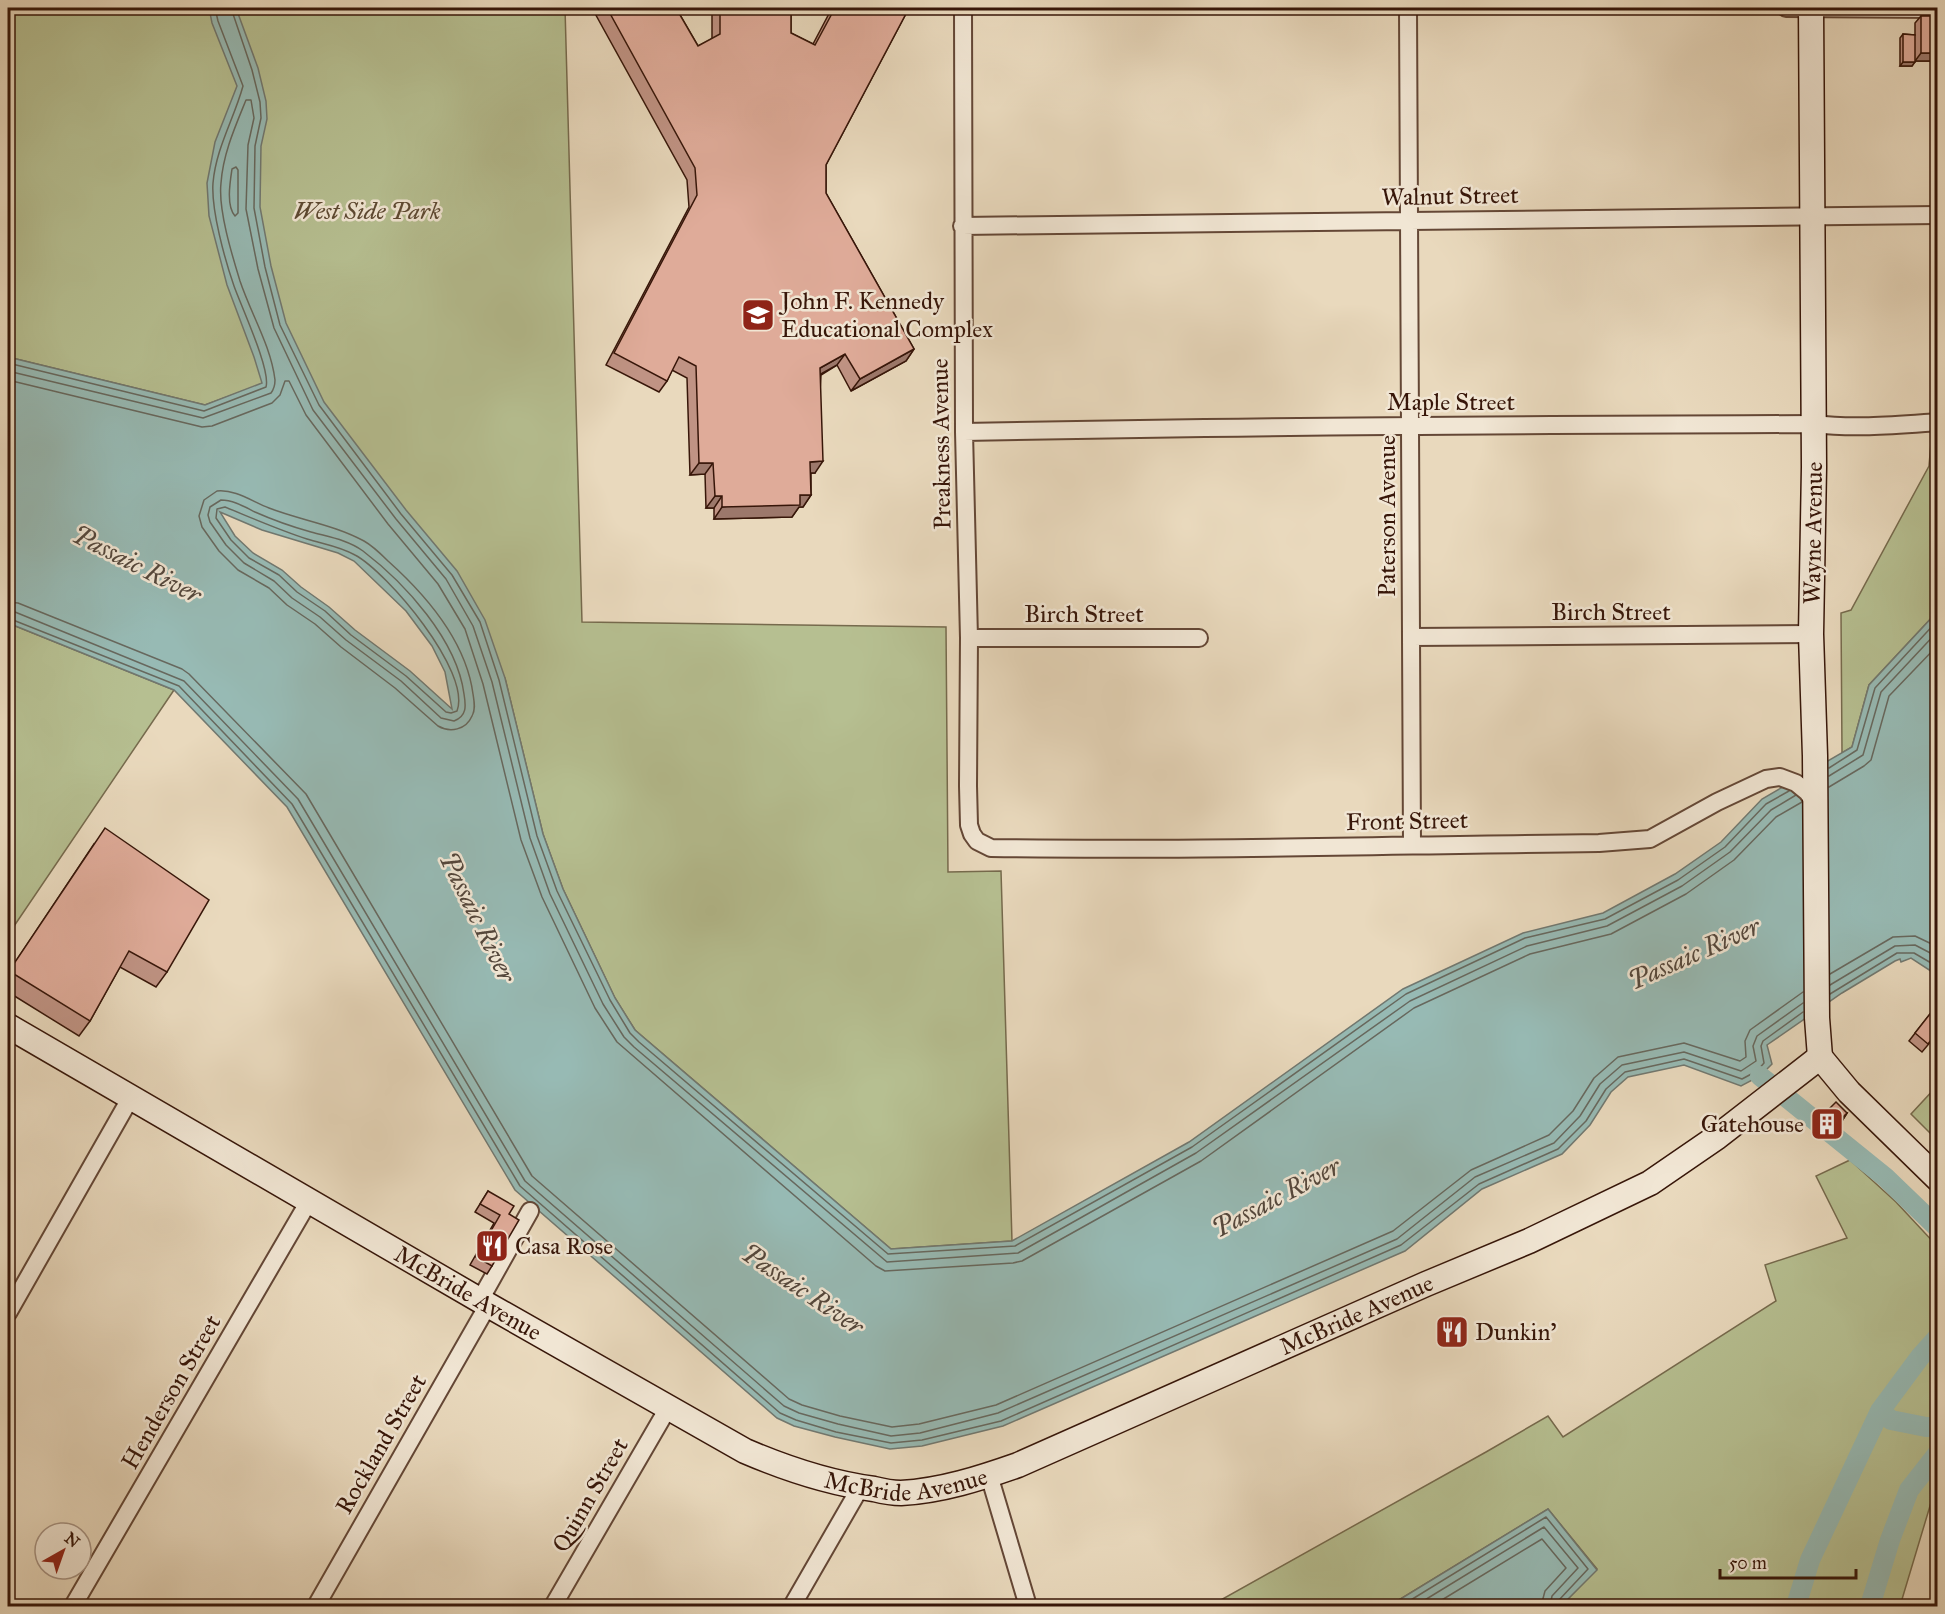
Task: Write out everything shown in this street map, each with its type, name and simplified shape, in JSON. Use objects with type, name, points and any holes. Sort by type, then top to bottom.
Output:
[{"type":"main road","name":"Wayne Avenue","points":[[1810,8],[1814,424],[1811,634],[1815,756],[1817,1018],[1820,1057]]},
{"type":"main road","name":"McBride Avenue","points":[[8,1026],[745,1451],[790,1470],[860,1488],[900,1493],[939,1488],[1018,1465],[1416,1287],[1529,1241],[1640,1188],[1708,1144],[1820,1057]]},
{"type":"main road","points":[[1820,1057],[1849,1092],[1938,1179]]},
{"type":"street","name":"Preakness Avenue","points":[[963,8],[964,432],[969,638],[969,825],[977,841]]},
{"type":"street","name":"Paterson Avenue","points":[[1408,8],[1412,845]]},
{"type":"street","points":[[1786,8],[1938,9]]},
{"type":"street","name":"Walnut Street","points":[[963,226],[1938,215]]},
{"type":"street","name":"Maple Street","points":[[964,432],[1181,427],[1814,424],[1850,427],[1938,422]]},
{"type":"street","name":"Birch Street","points":[[1411,637],[1811,634]]},
{"type":"street","name":"Birch Street","points":[[969,638],[1198,638]]},
{"type":"street","name":"Front Street","points":[[977,841],[992,848],[1111,850],[1599,843],[1650,839],[1766,779],[1780,777],[1796,783],[1815,803]]},
{"type":"street","points":[[8,1313],[131,1097]]},
{"type":"street","name":"Henderson Street","points":[[73,1606],[309,1201]]},
{"type":"street","name":"Rockland Street","points":[[316,1606],[484,1302],[530,1210]]},
{"type":"street","name":"Quinn Street","points":[[553,1606],[668,1408]]},
{"type":"street","points":[[989,1475],[1028,1606]]},
{"type":"street","points":[[792,1606],[860,1488]]},
{"type":"green space","name":"West Side Park","points":[[8,8],[565,8],[582,622],[946,627],[948,872],[1001,871],[1012,1241],[891,1249],[635,1030],[615,998],[563,889],[543,834],[505,678],[262,384],[205,405],[8,357]]},
{"type":"green space","points":[[1937,442],[1937,612],[1869,685],[1852,747],[1842,753],[1841,613],[1851,610],[1929,466],[1931,443]]},
{"type":"green space","points":[[8,623],[174,690],[8,935]]},
{"type":"green space","points":[[1937,1086],[1937,1140],[1911,1114]]},
{"type":"green space","points":[[1850,1160],[1896,1202],[1937,1246],[1937,1497],[1933,1496],[1900,1606],[1633,1606],[1623,1602],[1620,1606],[1561,1606],[1597,1569],[1548,1509],[1389,1606],[1210,1606],[1548,1416],[1563,1437],[1776,1301],[1765,1265],[1847,1238],[1816,1176]]},
{"type":"water","name":"Passaic River","points":[[209,8],[236,8],[258,68],[266,101],[267,119],[261,146],[260,207],[271,266],[286,323],[324,402],[406,510],[457,571],[485,620],[505,678],[543,834],[563,889],[615,998],[635,1030],[891,1249],[1012,1241],[1189,1142],[1403,989],[1523,933],[1603,913],[1675,874],[1721,842],[1762,799],[1852,747],[1869,685],[1937,612],[1937,975],[1911,958],[1901,962],[1900,959],[1895,961],[1842,993],[1767,1045],[1772,1064],[1760,1076],[1741,1086],[1684,1065],[1628,1077],[1611,1092],[1590,1125],[1562,1154],[1482,1189],[1405,1251],[1003,1426],[922,1446],[890,1449],[794,1426],[777,1418],[515,1190],[287,807],[174,690],[8,623],[8,357],[205,405],[262,383],[227,285],[209,216],[207,183],[215,142],[237,86],[212,23]],"holes":[[[220,512],[262,530],[338,553],[354,561],[406,611],[432,646],[445,672],[452,709],[410,671],[355,630],[282,570],[253,553],[235,536]]]},
{"type":"water","points":[[1548,1509],[1597,1570],[1561,1606],[1389,1606]]},
{"type":"building","points":[[607,8],[676,8],[698,46],[720,34],[720,8],[791,8],[791,33],[815,45],[835,8],[909,8],[826,165],[826,193],[914,349],[860,379],[845,354],[820,368],[823,461],[810,462],[811,495],[800,495],[800,505],[722,507],[722,496],[715,496],[713,463],[699,463],[696,366],[679,357],[667,381],[614,353],[697,195],[695,168]]},
{"type":"building","points":[[1921,16],[1938,16],[1938,53],[1921,53]]},
{"type":"building","points":[[1903,34],[1915,35],[1915,62],[1903,62]]},
{"type":"building","points":[[105,828],[209,900],[167,972],[129,951],[90,1021],[9,971]]},
{"type":"building","points":[[1937,1005],[1938,1031],[1928,1044],[1915,1033]]},
{"type":"building","points":[[1836,1102],[1847,1113],[1829,1131],[1818,1120]]},
{"type":"building","name":"Casa Rose","points":[[488,1191],[514,1206],[509,1214],[519,1220],[492,1266],[476,1257],[500,1215],[480,1204]]},
{"type":"waterway","points":[[1760,1076],[1885,1177],[1938,1228]]},
{"type":"waterway","points":[[1796,1606],[1810,1560],[1880,1411],[1920,1357],[1938,1337]]},
{"type":"waterway","points":[[1880,1411],[1891,1420],[1938,1427]]},
{"type":"waterway","points":[[1870,1606],[1890,1540],[1909,1490],[1938,1453]]},
{"type":"place","name":"John F. Kennedy Educational Complex","points":[[758,315]]},
{"type":"place","name":"Gatehouse","points":[[1827,1124]]},
{"type":"place","name":"Casa Rose","points":[[492,1246]]},
{"type":"place","name":"Dunkin'","points":[[1452,1332]]}]
